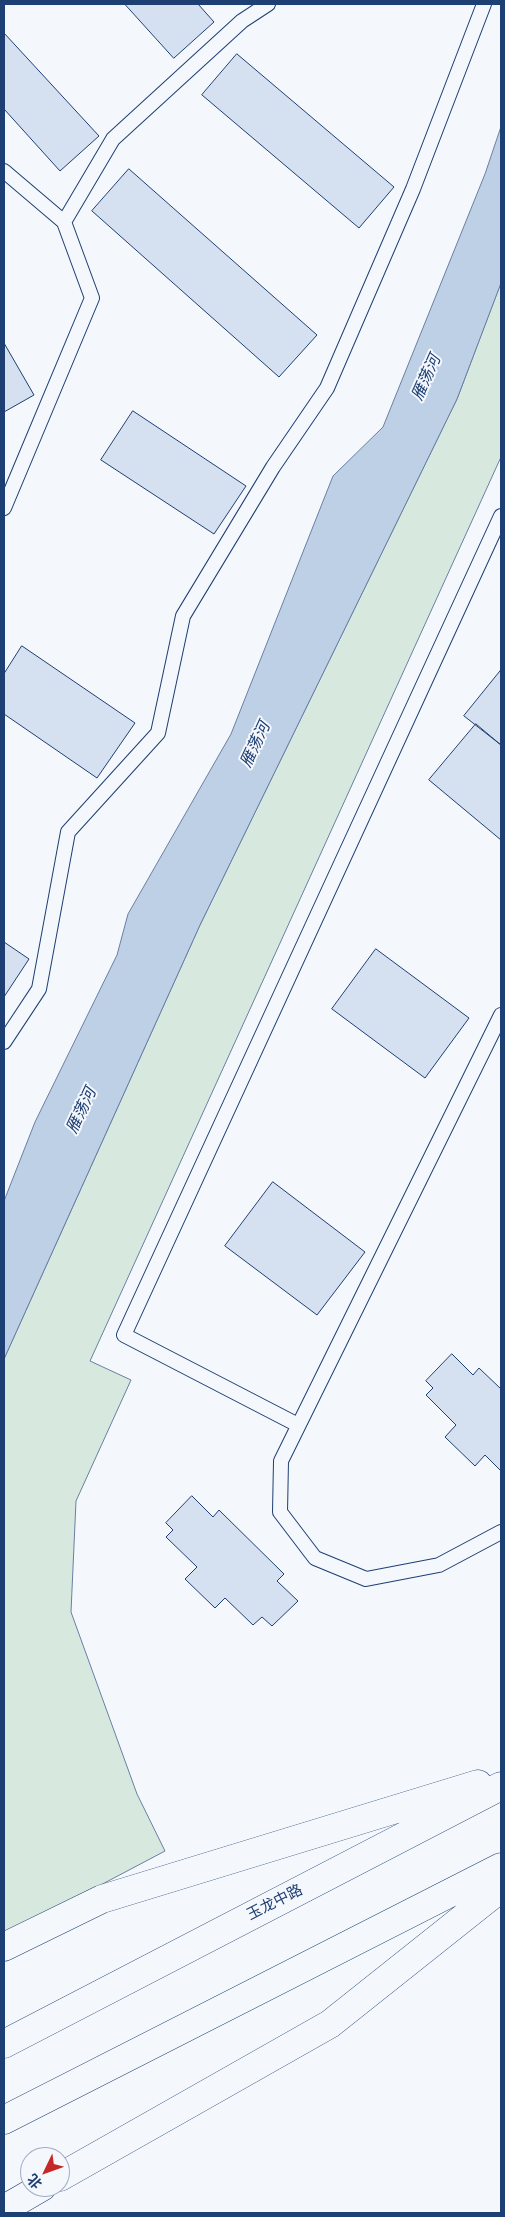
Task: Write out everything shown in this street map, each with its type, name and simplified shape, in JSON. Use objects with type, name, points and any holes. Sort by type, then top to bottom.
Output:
[{"type":"main road","points":[[4,1947],[102,1899],[501,1777]]},
{"type":"main road","name":"玉龙中路","points":[[4,2044],[501,1786]]},
{"type":"main road","points":[[4,2120],[501,1867]]},
{"type":"main road","points":[[70,2171],[330,2024],[501,1888]]},
{"type":"main road","points":[[4,2209],[25,2197]]},
{"type":"lane","points":[[64,222],[113,139],[242,21],[268,4]]},
{"type":"lane","points":[[4,1042],[39,989],[68,832],[158,733],[183,616],[273,467],[328,388],[413,189],[484,4]]},
{"type":"lane","points":[[4,171],[64,222],[92,298],[4,508]]},
{"type":"lane","points":[[298,1425],[124,1335],[501,516]]},
{"type":"lane","points":[[501,1015],[281,1461],[280,1512],[314,1558],[366,1579],[439,1565],[501,1532]]},
{"type":"shaded area","points":[[501,283],[501,457],[90,1361],[131,1380],[76,1501],[71,1612],[137,1794],[165,1851],[4,1936],[4,1359],[200,925],[457,399]]},
{"type":"water","name":"雁荡河","points":[[501,127],[501,283],[457,399],[200,925],[4,1359],[4,1201],[35,1122],[117,955],[128,914],[231,734],[333,476],[383,427],[485,174]]},
{"type":"building","points":[[125,4],[198,4],[214,22],[174,58]]},
{"type":"building","points":[[4,33],[99,136],[60,171],[4,109]]},
{"type":"building","points":[[237,54],[394,187],[359,228],[202,95]]},
{"type":"building","points":[[129,169],[317,335],[279,377],[92,211]]},
{"type":"building","points":[[4,343],[34,395],[4,412]]},
{"type":"building","points":[[133,411],[246,486],[214,534],[101,460]]},
{"type":"building","points":[[22,646],[135,723],[97,778],[4,714],[4,674]]},
{"type":"building","points":[[501,670],[501,745],[464,716]]},
{"type":"building","points":[[476,724],[501,745],[501,840],[429,780]]},
{"type":"building","points":[[4,942],[29,959],[4,997]]},
{"type":"building","points":[[376,949],[469,1018],[425,1078],[332,1009]]},
{"type":"building","points":[[273,1182],[365,1252],[317,1315],[225,1246]]},
{"type":"building","points":[[452,1354],[473,1375],[479,1368],[501,1389],[501,1471],[485,1455],[475,1466],[445,1437],[456,1425],[426,1395],[433,1388],[426,1381]]},
{"type":"building","points":[[192,1496],[213,1517],[219,1510],[284,1574],[277,1581],[298,1601],[272,1626],[262,1617],[253,1625],[225,1598],[215,1608],[185,1579],[197,1567],[166,1537],[173,1530],[166,1523]]}]
